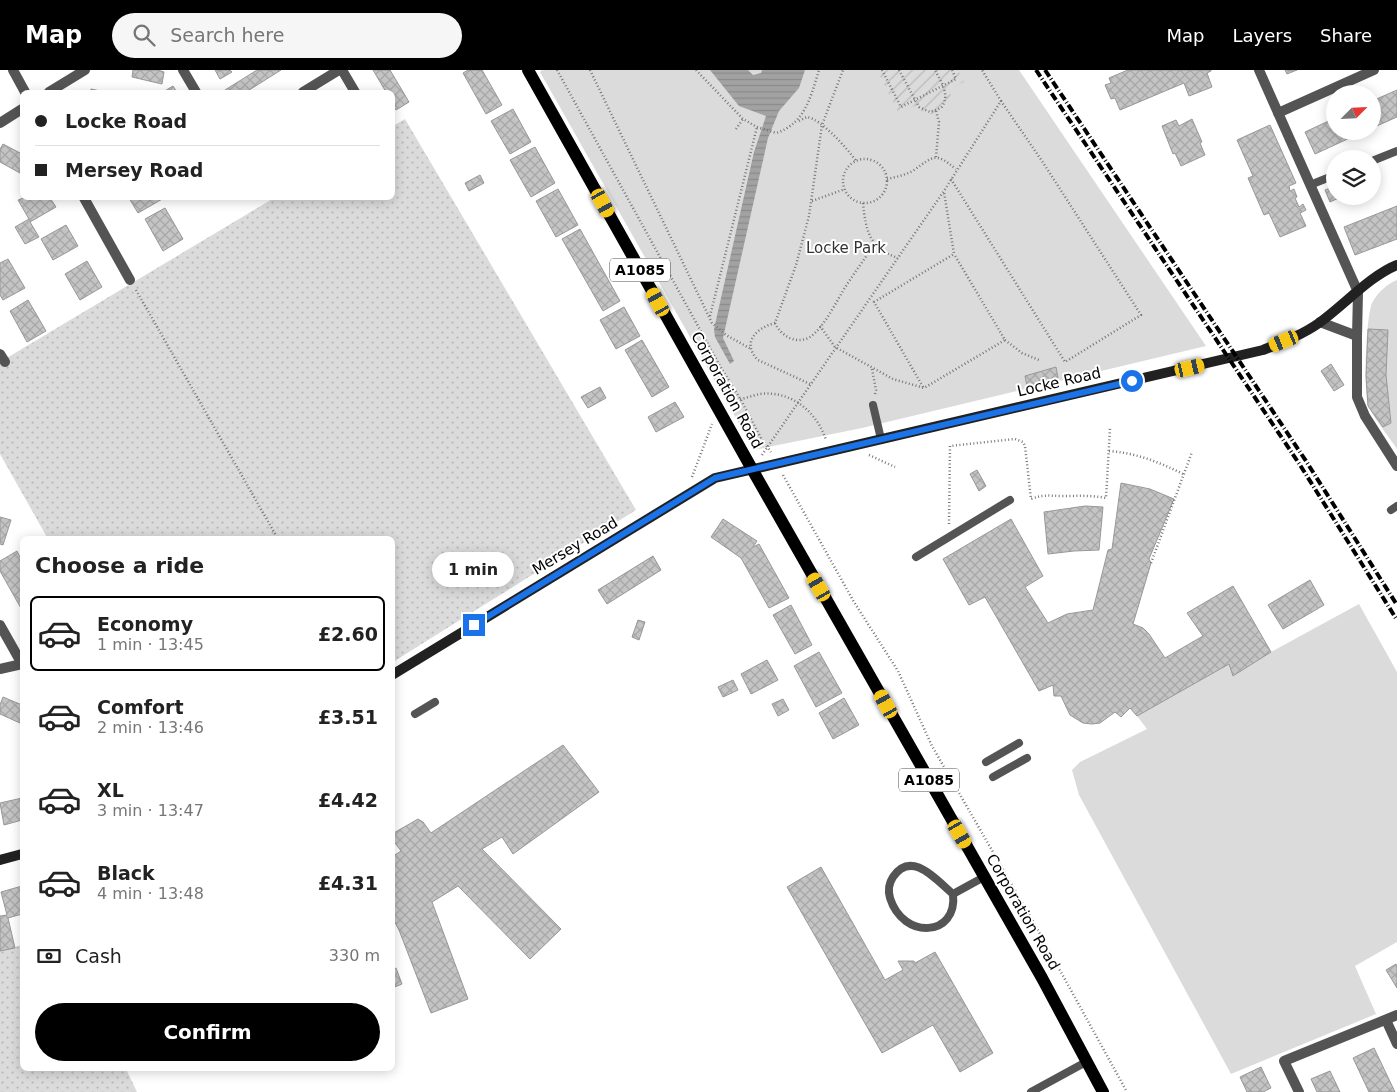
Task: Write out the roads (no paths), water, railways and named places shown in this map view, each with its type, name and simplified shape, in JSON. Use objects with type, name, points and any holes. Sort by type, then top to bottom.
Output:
[{"type":"main road","name":"Corporation Road","points":[[528,70],[752,469],[1042,978],[1102,1092]]},
{"type":"street","points":[[13,70],[24,90]]},
{"type":"street","points":[[52,90],[85,70]]},
{"type":"street","points":[[183,70],[195,90]]},
{"type":"street","points":[[306,90],[340,70],[354,90]]},
{"type":"street","points":[[1259,70],[1358,292],[1356,387],[1360,406],[1397,466]]},
{"type":"street","points":[[1278,113],[1374,70]]},
{"type":"street","points":[[0,123],[20,110]]},
{"type":"street","points":[[85,200],[130,280]]},
{"type":"street","name":"Locke Road","points":[[752,469],[1263,350],[1304,332],[1320,322],[1381,272],[1397,265]]},
{"type":"street","points":[[1320,322],[1357,336]]},
{"type":"street","name":"Mersey Road","points":[[395,673],[715,478],[752,469]]},
{"type":"street","points":[[0,625],[20,660]]},
{"type":"street","points":[[0,669],[20,664]]},
{"type":"street","points":[[0,860],[20,855]]},
{"type":"street","points":[[1299,1092],[1284,1061],[1397,1016]]},
{"type":"street","points":[[1386,1020],[1397,1044]]},
{"type":"lane","points":[[1381,157],[1397,151]]},
{"type":"lane","points":[[1310,185],[1326,179]]},
{"type":"lane","points":[[873,405],[881,439]]},
{"type":"lane","points":[[916,556],[1010,500]]},
{"type":"lane","points":[[415,714],[435,702]]},
{"type":"lane","points":[[986,762],[1019,743]]},
{"type":"lane","points":[[993,777],[1027,758]]},
{"type":"lane","points":[[909,866],[917,866],[926,870],[953,894],[954,905],[950,915],[944,921],[928,928],[918,928],[899,916],[891,901],[889,886],[898,871],[909,866]]},
{"type":"lane","points":[[953,894],[984,877]]},
{"type":"lane","points":[[1031,1092],[1086,1062]]},
{"type":"railway","points":[[1036,70],[1300,465],[1397,620]]},
{"type":"railway","points":[[1045,70],[1306,461],[1397,605]]},
{"type":"park label","name":"Locke Park","points":[[846,248]]}]
